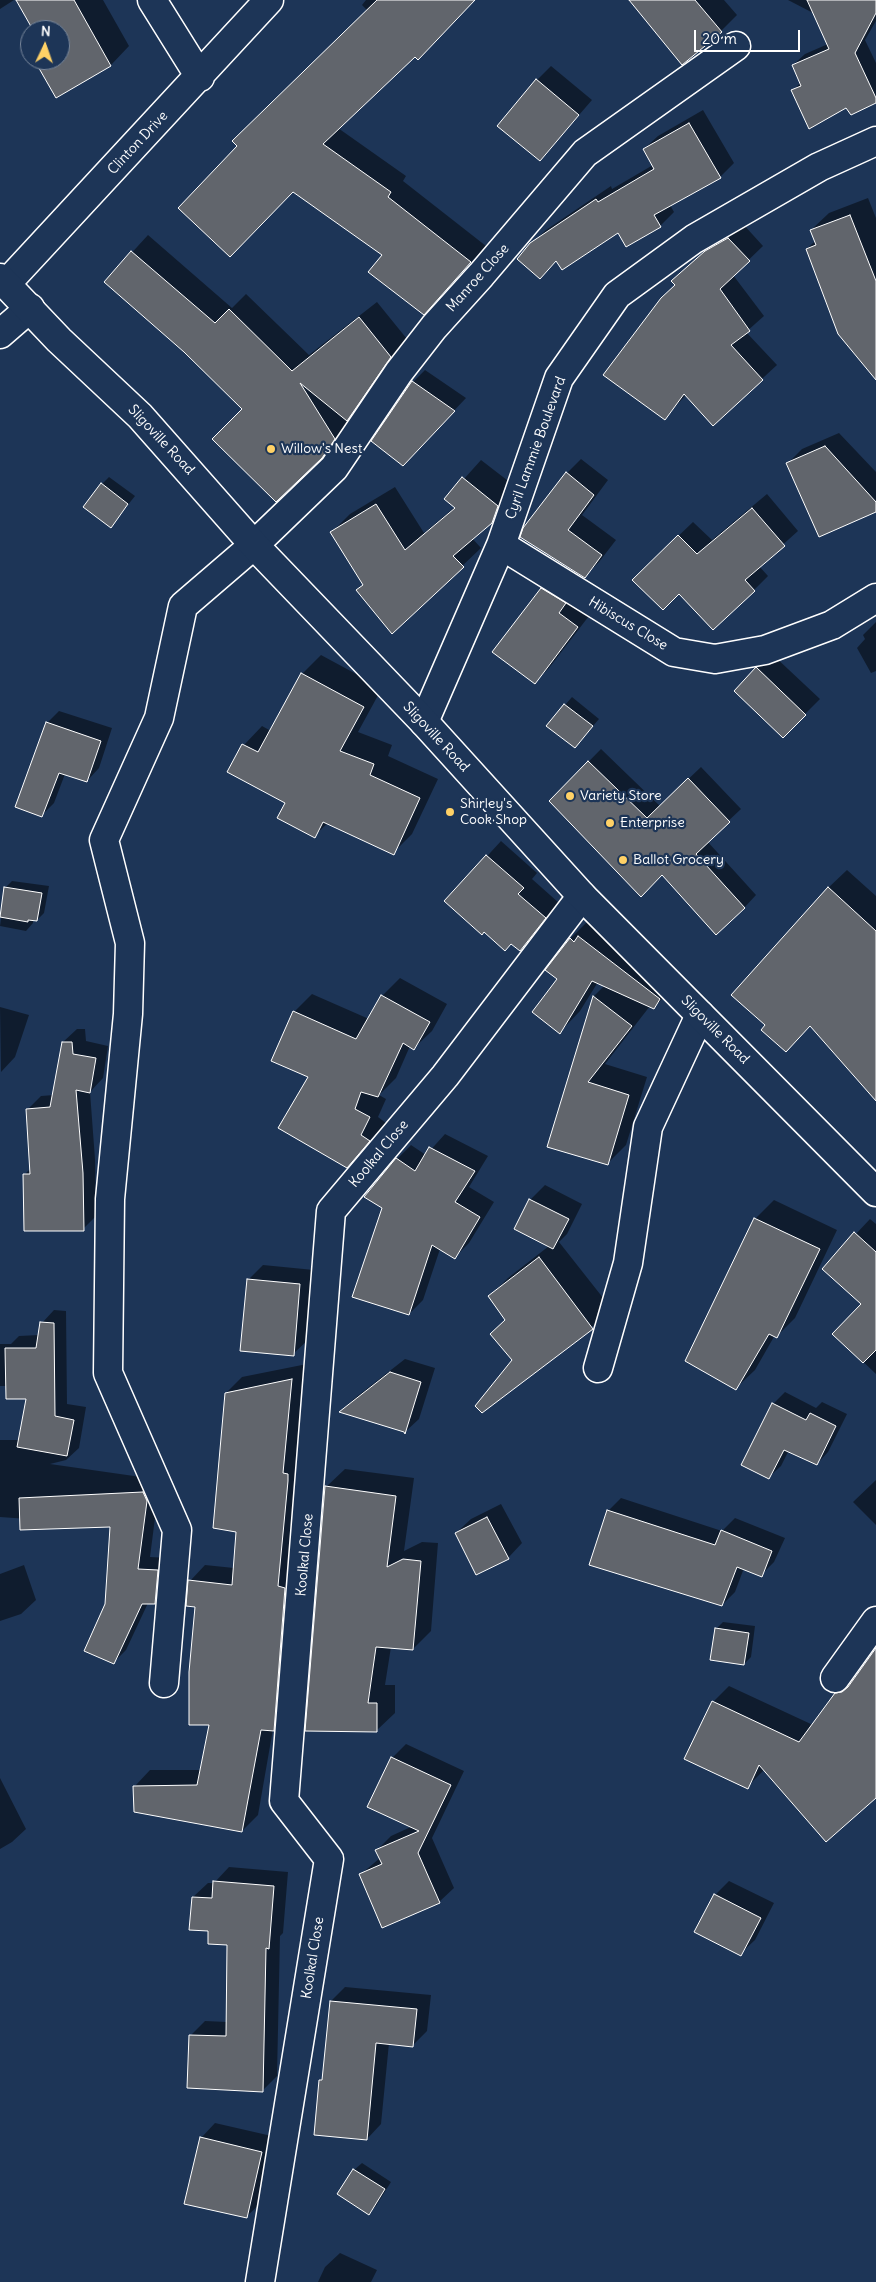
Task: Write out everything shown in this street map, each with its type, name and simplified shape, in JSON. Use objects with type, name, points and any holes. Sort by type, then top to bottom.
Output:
[{"type":"street","points":[[152,0],[200,76]]},
{"type":"street","name":"Clinton Drive","points":[[3,281],[200,76],[269,0]]},
{"type":"street","name":"Manroe Close","points":[[164,1682],[177,1530],[108,1373],[110,1199],[128,1014],[130,943],[104,840],[159,718],[183,606],[254,544],[334,468],[399,372],[434,327],[482,275],[585,153],[736,46]]},
{"type":"street","name":"Cyril Lammie Boulevard","points":[[424,722],[501,545],[559,378],[617,295],[694,240],[819,167],[876,141]]},
{"type":"street","name":"Sligoville Road","points":[[3,281],[59,340],[140,416],[254,544],[424,722],[582,896],[876,1192]]},
{"type":"street","points":[[0,334],[30,308]]},
{"type":"street","name":"Hibiscus Close","points":[[501,545],[674,652],[715,659],[773,647],[832,625],[876,598]]},
{"type":"street","name":"Koolkal Close","points":[[260,2282],[329,1859],[284,1800],[331,1211],[445,1076],[582,896]]},
{"type":"street","points":[[598,1368],[628,1263],[648,1127],[700,1016]]},
{"type":"street","points":[[835,1678],[876,1621]]},
{"type":"building","points":[[16,0],[74,0],[111,66],[56,98],[40,70],[70,70],[70,20],[27,20]]},
{"type":"building","points":[[377,0],[475,0],[418,60],[415,57],[323,144],[391,192],[388,197],[471,262],[424,315],[368,272],[382,255],[293,192],[230,257],[178,208],[237,146],[232,141]]},
{"type":"building","points":[[629,0],[695,0],[722,32],[682,65]]},
{"type":"building","points":[[807,0],[876,0],[876,13],[855,53],[876,98],[876,103],[851,115],[846,108],[809,129],[791,90],[801,86],[792,65],[829,49]]},
{"type":"building","points":[[536,79],[579,115],[540,161],[497,126]]},
{"type":"building","points":[[689,123],[721,178],[654,215],[661,227],[626,247],[618,233],[562,270],[556,261],[540,279],[517,259],[530,243],[596,199],[598,202],[654,169],[643,149]]},
{"type":"building","points":[[850,215],[876,281],[876,380],[838,334],[806,249],[816,245],[810,230]]},
{"type":"building","points":[[728,238],[750,261],[720,289],[750,331],[731,345],[763,380],[713,426],[684,394],[665,420],[603,375],[661,298],[675,285],[671,281],[705,251]]},
{"type":"building","points":[[131,251],[215,323],[229,309],[292,371],[359,317],[391,357],[347,421],[300,383],[335,439],[322,458],[276,502],[212,439],[242,409],[184,352],[104,282]]},
{"type":"building","points":[[412,381],[455,411],[403,466],[371,441]]},
{"type":"building","points":[[825,446],[876,502],[876,512],[819,537],[786,463]]},
{"type":"building","points":[[566,472],[594,495],[568,530],[602,555],[585,578],[520,537],[523,528]]},
{"type":"building","points":[[462,477],[498,506],[492,523],[453,556],[464,567],[392,634],[356,590],[363,585],[330,532],[376,504],[405,550],[455,508],[444,499]]},
{"type":"building","points":[[101,483],[128,504],[111,528],[83,507]]},
{"type":"building","points":[[752,508],[785,546],[745,580],[755,591],[713,630],[679,594],[663,610],[632,580],[678,535],[697,554]]},
{"type":"building","points":[[541,588],[566,603],[559,613],[578,627],[535,684],[492,652]]},
{"type":"building","points":[[756,667],[806,715],[783,738],[734,691]]},
{"type":"building","points":[[301,673],[364,707],[340,751],[374,764],[370,775],[420,798],[394,855],[323,822],[315,838],[277,818],[285,803],[227,772],[242,744],[258,752]]},
{"type":"building","points":[[564,704],[593,726],[575,748],[546,726]]},
{"type":"building","points":[[46,722],[101,741],[87,782],[59,773],[42,817],[15,807]]},
{"type":"building","points":[[588,761],[647,818],[688,778],[730,822],[696,854],[745,908],[716,935],[662,875],[641,897],[549,801]]},
{"type":"building","points":[[486,855],[524,888],[518,894],[546,918],[520,951],[511,944],[505,951],[484,932],[482,935],[444,901]]},
{"type":"building","points":[[4,887],[42,893],[37,921],[28,920],[28,922],[0,917]]},
{"type":"building","points":[[828,887],[876,931],[876,1101],[810,1026],[786,1052],[761,1030],[765,1025],[731,995]]},
{"type":"building","points":[[578,936],[660,999],[654,1009],[592,981],[560,1034],[532,1012],[557,979],[545,970],[570,938],[574,942]]},
{"type":"building","points":[[381,995],[430,1022],[414,1050],[403,1043],[378,1097],[361,1092],[355,1109],[370,1117],[361,1135],[370,1141],[347,1168],[278,1128],[308,1077],[271,1061],[293,1011],[356,1039]]},
{"type":"building","points":[[593,996],[632,1026],[588,1082],[629,1095],[608,1165],[547,1147]]},
{"type":"building","points":[[62,1042],[72,1042],[73,1054],[96,1058],[90,1093],[76,1090],[83,1173],[84,1231],[24,1231],[23,1174],[30,1174],[26,1109],[50,1107]]},
{"type":"building","points":[[429,1147],[475,1171],[455,1202],[480,1217],[455,1259],[432,1245],[409,1315],[352,1297],[382,1208],[364,1197],[396,1158],[415,1171]]},
{"type":"building","points":[[529,1199],[569,1219],[553,1249],[514,1229]]},
{"type":"building","points":[[754,1218],[820,1249],[777,1338],[769,1334],[736,1390],[685,1361]]},
{"type":"building","points":[[854,1232],[876,1252],[876,1350],[863,1363],[832,1334],[861,1304],[822,1269]]},
{"type":"building","points":[[539,1257],[593,1329],[482,1413],[475,1406],[512,1360],[490,1334],[505,1320],[488,1296]]},
{"type":"building","points":[[247,1279],[300,1284],[294,1356],[240,1351]]},
{"type":"building","points":[[40,1322],[54,1323],[55,1416],[74,1420],[67,1456],[17,1447],[26,1399],[6,1399],[5,1348],[36,1348]]},
{"type":"building","points":[[390,1372],[421,1382],[405,1434],[404,1432],[339,1412]]},
{"type":"building","points":[[292,1379],[283,1473],[288,1474],[288,1481],[278,1586],[285,1588],[274,1731],[261,1730],[242,1832],[134,1812],[133,1786],[197,1785],[209,1725],[189,1725],[189,1672],[195,1607],[186,1606],[188,1580],[232,1585],[236,1532],[213,1528],[225,1393]]},
{"type":"building","points":[[772,1403],[806,1420],[810,1413],[836,1426],[817,1465],[784,1450],[769,1479],[741,1465]]},
{"type":"building","points":[[325,1486],[396,1496],[387,1567],[403,1559],[421,1561],[413,1650],[376,1647],[368,1703],[377,1703],[377,1732],[305,1731]]},
{"type":"building","points":[[143,1492],[147,1501],[138,1569],[158,1570],[155,1604],[142,1604],[114,1664],[84,1651],[105,1604],[110,1527],[20,1530],[19,1498]]},
{"type":"building","points":[[607,1510],[715,1545],[721,1530],[772,1551],[762,1577],[737,1567],[722,1606],[589,1565]]},
{"type":"building","points":[[487,1517],[509,1559],[476,1575],[455,1533]]},
{"type":"building","points":[[715,1628],[749,1633],[744,1665],[710,1660]]},
{"type":"building","points":[[876,1648],[876,1798],[826,1842],[759,1765],[748,1789],[684,1759],[712,1701],[799,1742],[835,1693],[842,1692],[848,1687]]},
{"type":"building","points":[[391,1757],[451,1785],[418,1853],[440,1903],[382,1928],[359,1874],[382,1864],[375,1850],[419,1831],[367,1807]]},
{"type":"building","points":[[213,1881],[274,1886],[269,1949],[266,1948],[263,2092],[187,2088],[189,2035],[226,2036],[227,1945],[208,1944],[208,1931],[189,1930],[192,1897],[212,1898]]},
{"type":"building","points":[[714,1894],[761,1918],[741,1956],[694,1932]]},
{"type":"building","points":[[330,2001],[417,2009],[413,2047],[376,2043],[367,2140],[314,2135],[319,2080],[322,2080]]},
{"type":"building","points":[[200,2137],[262,2152],[247,2218],[184,2204]]},
{"type":"building","points":[[353,2169],[385,2189],[369,2215],[337,2194]]},
{"type":"place","name":"Willow's Nest","points":[[271,449]]},
{"type":"place","name":"Variety Store","points":[[570,796]]},
{"type":"place","name":"Shirley's Cook Shop","points":[[450,812]]},
{"type":"place","name":"Enterprise","points":[[610,823]]},
{"type":"place","name":"Ballot Grocery","points":[[623,860]]}]
